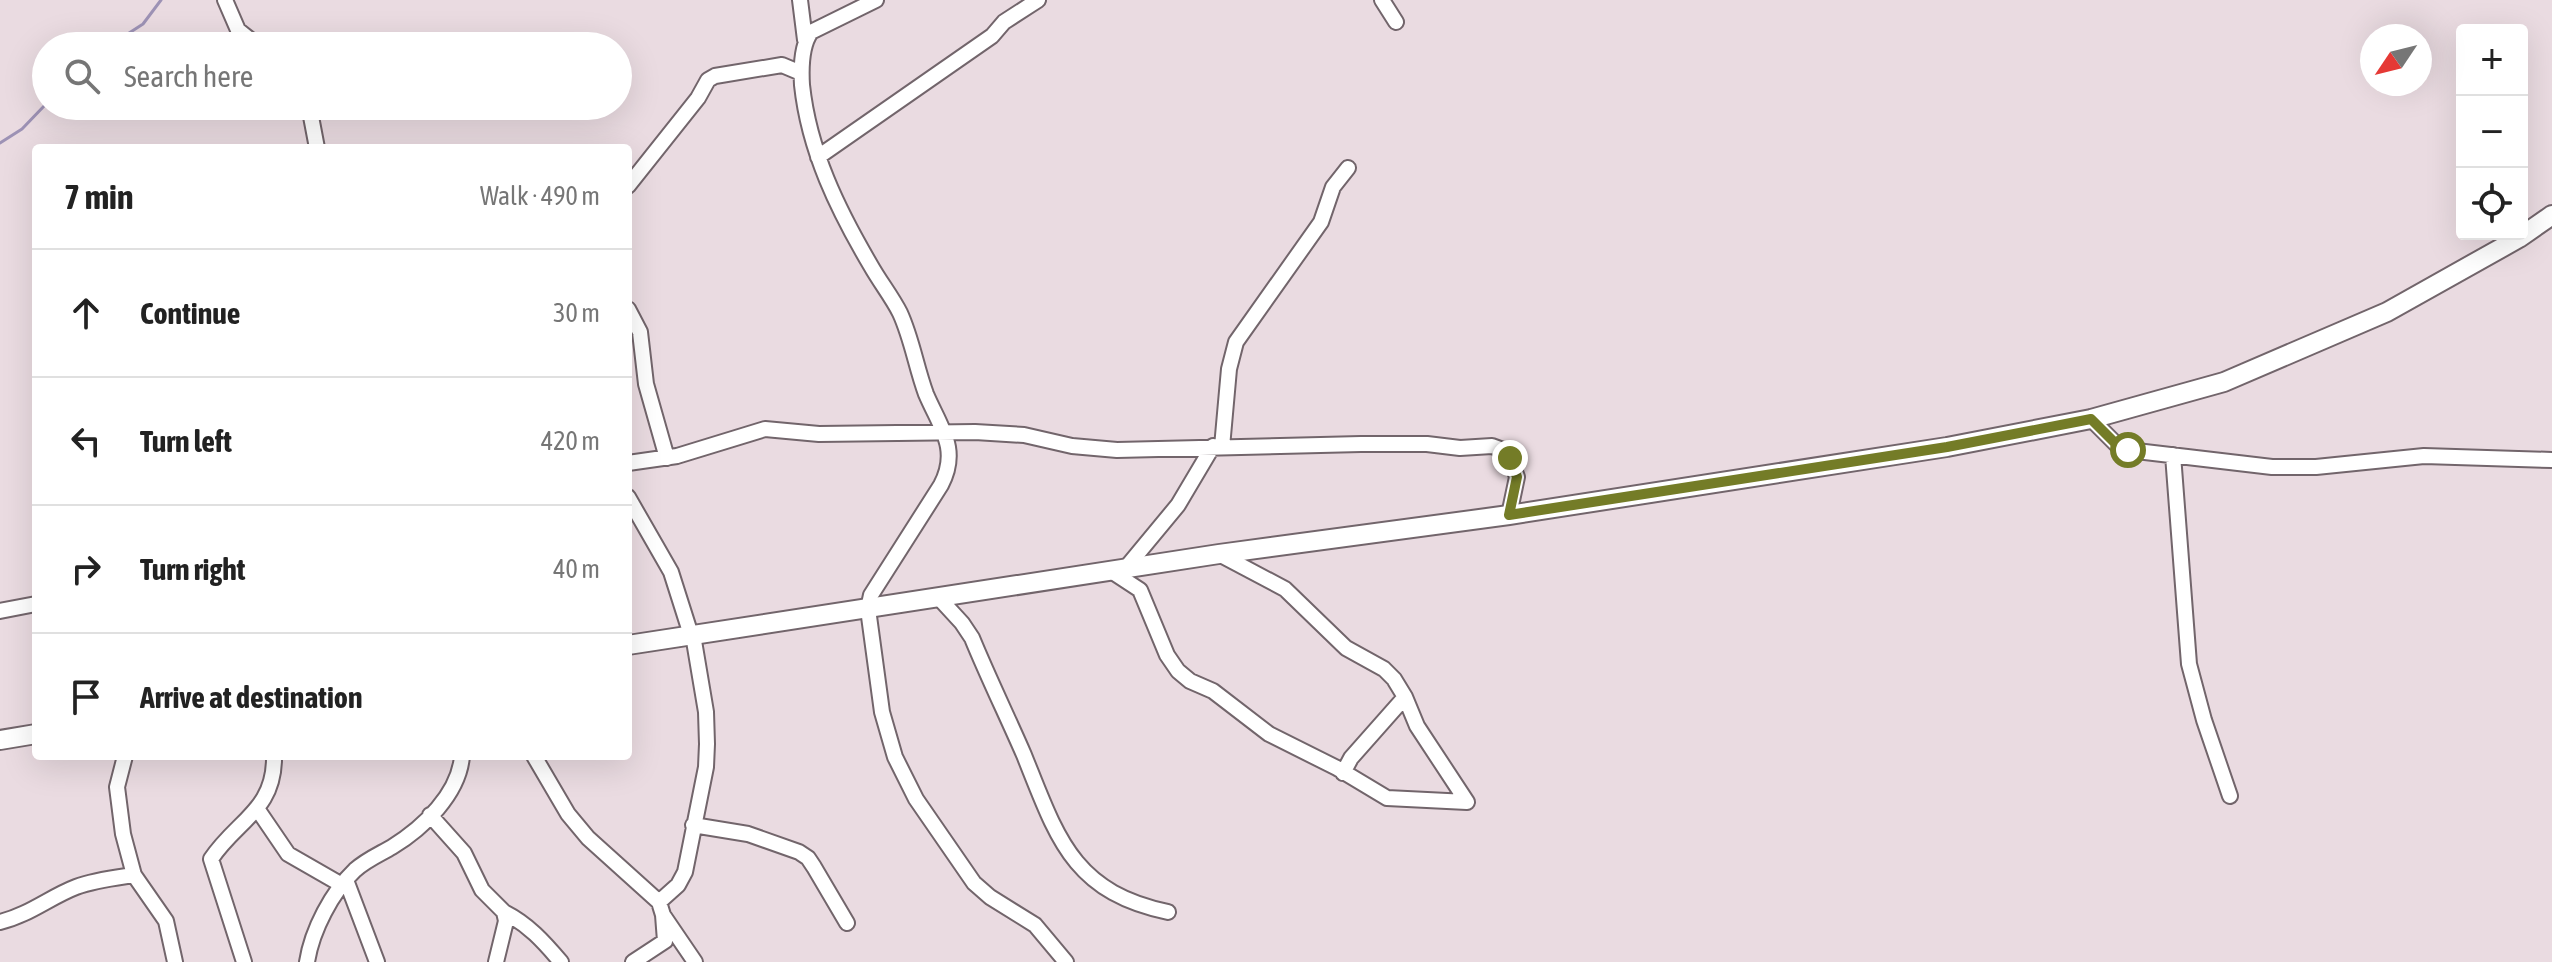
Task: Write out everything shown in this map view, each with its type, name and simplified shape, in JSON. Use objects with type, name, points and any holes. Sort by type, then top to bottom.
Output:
[{"type":"main road","points":[[632,644],[1219,554],[1509,515],[1947,447],[2091,419],[2224,382],[2387,312],[2519,238],[2552,215]]},
{"type":"main road","points":[[0,740],[32,735]]},
{"type":"street","points":[[225,0],[240,32]]},
{"type":"street","points":[[800,0],[805,40],[801,73],[804,103],[818,157],[844,219],[899,311],[913,344],[925,391],[945,432],[950,458],[949,470],[908,541],[875,586],[868,609],[882,712],[895,757],[916,799],[974,883],[990,897],[1035,925],[1066,962]]},
{"type":"street","points":[[805,40],[821,26],[876,0]]},
{"type":"street","points":[[818,157],[992,36],[1004,22],[1038,0]]},
{"type":"street","points":[[1382,0],[1396,22]]},
{"type":"street","points":[[632,181],[698,98],[708,80],[715,76],[782,65],[801,73]]},
{"type":"street","points":[[312,120],[316,144]]},
{"type":"street","points":[[1219,554],[1285,589],[1346,648],[1384,669],[1394,679],[1417,726],[1467,802],[1387,798],[1269,734],[1213,691],[1190,681],[1167,655],[1140,590],[1118,570],[1178,505],[1218,446],[1236,342],[1321,222],[1333,187],[1348,168]]},
{"type":"street","points":[[632,317],[640,332],[646,384],[667,458]]},
{"type":"street","points":[[2091,419],[2119,447],[2272,467],[2316,467],[2424,456],[2552,460]]},
{"type":"street","points":[[632,462],[667,458],[765,429],[819,434],[945,432],[1024,435],[1072,446],[1117,450],[1218,446],[1492,446],[1503,450],[1510,458],[1517,477],[1509,515]]},
{"type":"street","points":[[2173,455],[2189,664],[2230,796]]},
{"type":"street","points":[[632,504],[671,572],[692,635],[706,712],[707,744],[706,767],[683,879],[661,909],[665,941],[633,962]]},
{"type":"street","points":[[939,598],[972,638],[1051,824],[1067,851],[1100,886],[1123,899],[1168,912]]},
{"type":"street","points":[[0,611],[32,605]]},
{"type":"street","points":[[1343,773],[1351,758],[1405,697]]},
{"type":"street","points":[[124,760],[117,787],[123,834],[134,875],[142,891],[166,921],[175,962]]},
{"type":"street","points":[[244,962],[211,859],[220,844],[258,810],[275,775],[274,760]]},
{"type":"street","points":[[307,962],[318,926],[344,883],[356,869],[394,846],[430,815],[454,786],[461,760]]},
{"type":"street","points":[[536,760],[568,814],[588,838],[661,909],[695,962]]},
{"type":"street","points":[[258,810],[288,854],[344,883],[377,962]]},
{"type":"street","points":[[430,815],[464,853],[482,890],[504,912],[521,921],[542,939],[561,962]]},
{"type":"street","points":[[693,825],[748,834],[799,852],[808,858],[847,923]]},
{"type":"street","points":[[0,922],[22,916],[74,888],[104,879],[134,875]]},
{"type":"street","points":[[496,962],[504,932],[504,912]]},
{"type":"waterway","points":[[131,32],[143,24],[161,0]]},
{"type":"waterway","points":[[0,143],[32,119]]},
{"type":"route","points":[[1510,458],[1517,477],[1509,515],[1947,447],[2091,419],[2119,447],[2128,450]]}]
